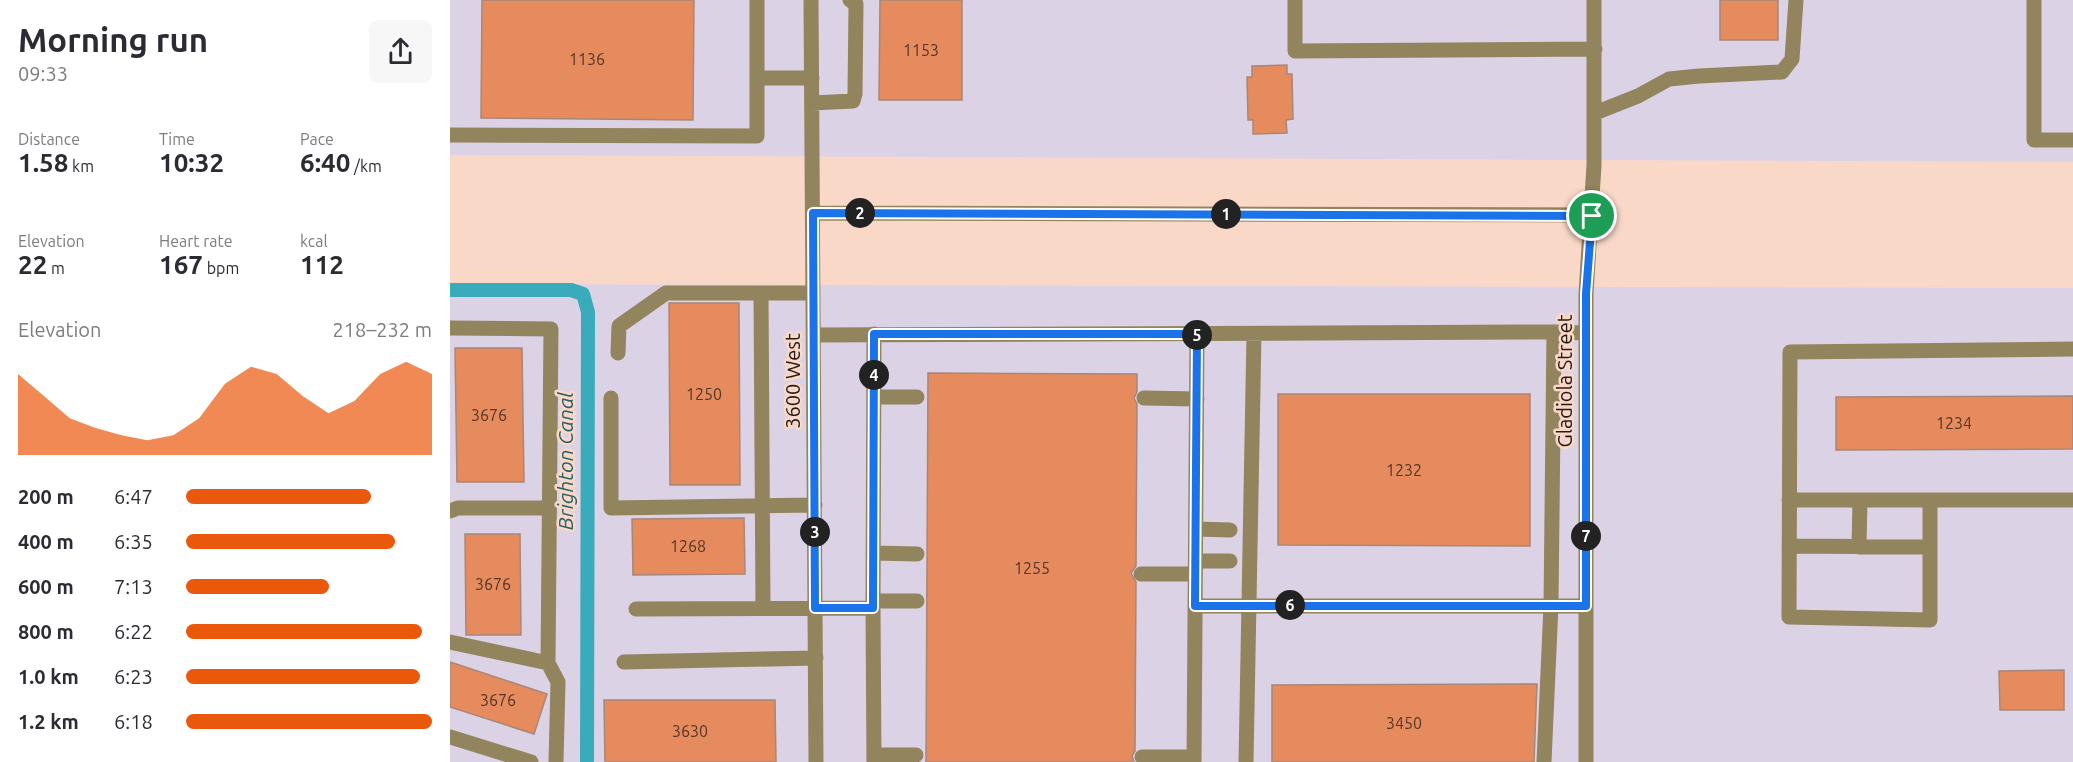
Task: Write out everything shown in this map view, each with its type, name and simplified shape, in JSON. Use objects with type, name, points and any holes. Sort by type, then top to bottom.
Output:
[{"type":"street","points":[[450,135],[757,136],[757,0]]},
{"type":"street","name":"3600 West","points":[[811,0],[816,762]]},
{"type":"street","points":[[812,103],[853,101],[855,94],[855,4],[850,0]]},
{"type":"street","points":[[1295,0],[1295,51],[1595,49]]},
{"type":"street","name":"Gladiola Street","points":[[1586,762],[1586,294],[1594,165],[1594,0]]},
{"type":"street","points":[[1595,113],[1638,96],[1669,79],[1782,72],[1792,59],[1796,0]]},
{"type":"street","points":[[2034,0],[2034,140],[2073,140]]},
{"type":"street","points":[[757,78],[812,78]]},
{"type":"street","points":[[813,213],[1592,216]]},
{"type":"street","points":[[618,353],[619,326],[666,293],[813,293]]},
{"type":"street","points":[[761,293],[763,608]]},
{"type":"street","points":[[450,328],[551,329],[548,663],[558,682],[556,762]]},
{"type":"street","points":[[1544,762],[1551,605],[1554,332]]},
{"type":"street","points":[[813,335],[1586,333]]},
{"type":"street","points":[[874,334],[874,759],[916,755]]},
{"type":"street","points":[[1142,757],[1194,760],[1197,334]]},
{"type":"street","points":[[1245,762],[1254,334]]},
{"type":"street","points":[[1930,500],[1930,620],[1789,617],[1790,352],[2073,349]]},
{"type":"street","points":[[874,396],[917,397]]},
{"type":"street","points":[[611,398],[611,508],[814,505]]},
{"type":"street","points":[[1144,398],[1197,399]]},
{"type":"street","points":[[1790,500],[2073,500]]},
{"type":"street","points":[[1859,547],[1860,500]]},
{"type":"street","points":[[450,511],[458,508],[549,508]]},
{"type":"street","points":[[1196,529],[1230,530]]},
{"type":"street","points":[[1789,546],[1930,548]]},
{"type":"street","points":[[873,553],[916,554]]},
{"type":"street","points":[[1141,574],[1196,568],[1230,561]]},
{"type":"street","points":[[636,609],[815,608],[917,601]]},
{"type":"street","points":[[1195,606],[1586,606]]},
{"type":"street","points":[[450,642],[548,663]]},
{"type":"street","points":[[624,662],[816,658]]},
{"type":"street","points":[[450,737],[531,762]]},
{"type":"shaded area","points":[[450,0],[2073,0],[2073,162],[450,155]]},
{"type":"shaded area","points":[[450,284],[2073,288],[2073,762],[450,762]]},
{"type":"building","points":[[482,0],[694,0],[693,120],[481,118]]},
{"type":"building","points":[[880,0],[962,0],[962,100],[879,100]]},
{"type":"building","points":[[1720,0],[1778,0],[1778,40],[1720,40]]},
{"type":"building","points":[[1287,65],[1287,74],[1292,74],[1293,119],[1286,120],[1287,133],[1253,134],[1253,120],[1248,120],[1247,77],[1252,77],[1252,66]]},
{"type":"building","points":[[669,303],[739,303],[740,485],[670,485]]},
{"type":"building","points":[[455,348],[522,348],[524,482],[457,482]]},
{"type":"building","points":[[928,373],[1137,374],[1137,392],[1134,398],[1137,404],[1136,566],[1131,573],[1136,582],[1135,751],[1132,756],[1134,762],[926,762]]},
{"type":"building","points":[[1278,394],[1530,394],[1530,546],[1278,545]]},
{"type":"building","points":[[2073,396],[2073,449],[1836,450],[1836,397]]},
{"type":"building","points":[[744,518],[745,574],[633,575],[632,519]]},
{"type":"building","points":[[465,534],[520,534],[521,635],[466,635]]},
{"type":"building","points":[[450,662],[547,694],[534,734],[450,707]]},
{"type":"building","points":[[2064,670],[2064,710],[2000,710],[1999,671]]},
{"type":"building","points":[[1537,684],[1534,762],[1272,762],[1272,685]]},
{"type":"building","points":[[604,700],[775,700],[776,762],[605,762]]},
{"type":"waterway","name":"Brighton Canal","points":[[450,290],[571,290],[583,294],[588,312],[587,762]]},
{"type":"route","points":[[813,213],[1592,216],[1586,294],[1586,606],[1195,606],[1197,334],[874,334],[873,608],[815,608],[813,213]]}]
